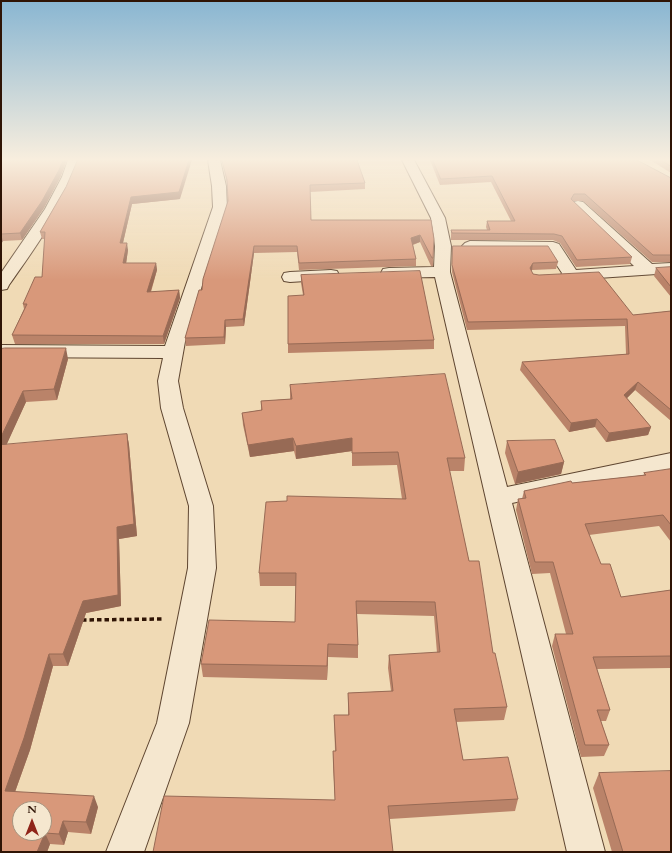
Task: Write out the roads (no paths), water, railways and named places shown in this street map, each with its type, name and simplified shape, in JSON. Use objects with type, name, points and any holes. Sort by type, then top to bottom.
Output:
[{"type":"street","points":[[1,285],[44,221],[56,200]]},
{"type":"street","points":[[125,852],[173,723],[202,568],[201,506],[172,408],[168,381],[177,336],[220,207],[220,200]]},
{"type":"street","points":[[429,200],[438,218],[443,246],[442,272],[586,852]]},
{"type":"street","points":[[578,205],[647,269]]},
{"type":"street","points":[[443,246],[553,247],[570,275]]},
{"type":"street","points":[[551,276],[671,268]]},
{"type":"street","points":[[370,274],[442,272]]},
{"type":"street","points":[[290,277],[346,275]]},
{"type":"street","points":[[1,351],[174,352]]},
{"type":"street","points":[[499,497],[671,461]]}]
